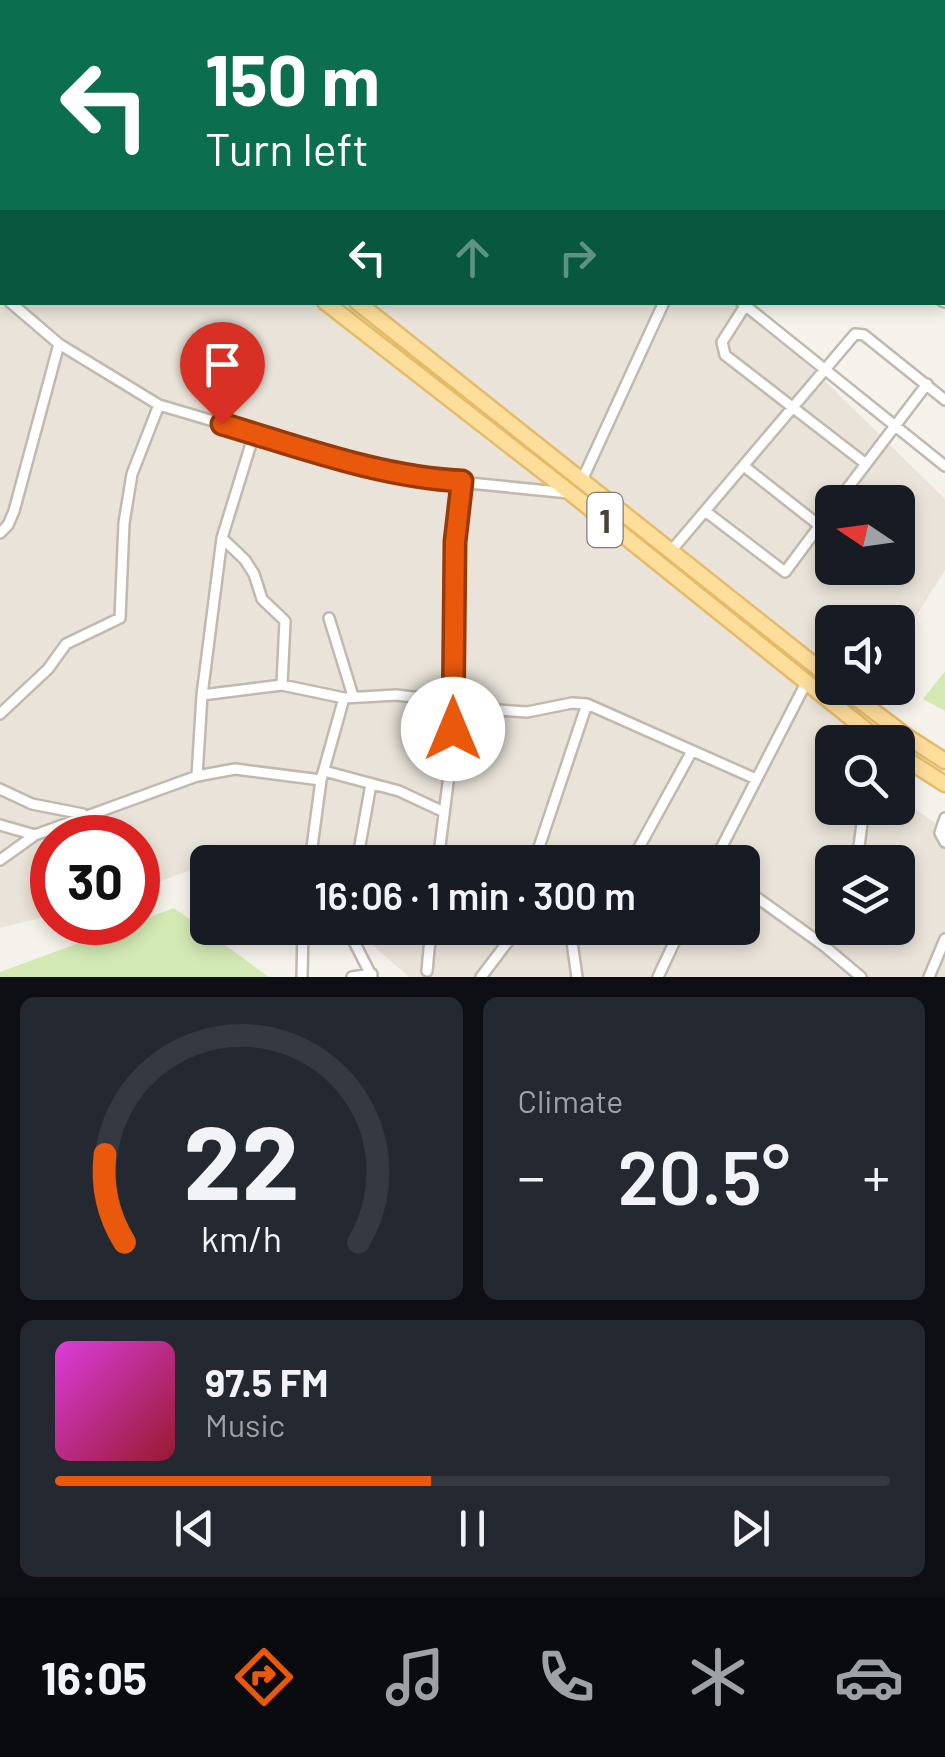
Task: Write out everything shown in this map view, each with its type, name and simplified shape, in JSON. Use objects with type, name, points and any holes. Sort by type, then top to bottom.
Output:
[{"type":"main road","name":"1","points":[[329,305],[859,725]]},
{"type":"main road","name":"1","points":[[361,305],[815,666]]},
{"type":"main road","points":[[865,705],[945,761]]},
{"type":"main road","points":[[915,765],[945,784]]},
{"type":"street","points":[[13,305],[59,344],[159,405],[350,461],[439,480],[572,494]]},
{"type":"street","points":[[582,478],[663,305]]},
{"type":"street","points":[[742,305],[722,342],[724,355],[866,464]]},
{"type":"street","points":[[744,305],[945,466]]},
{"type":"street","points":[[671,551],[855,334],[945,400]]},
{"type":"street","points":[[0,534],[14,511],[59,344]]},
{"type":"street","points":[[850,485],[927,384]]},
{"type":"street","points":[[0,714],[48,669],[66,644],[120,618],[124,523],[132,474],[159,405]]},
{"type":"street","points":[[198,776],[202,695],[222,538],[254,434]]},
{"type":"street","points":[[745,467],[815,522]]},
{"type":"street","points":[[440,845],[454,707],[455,542],[462,481]]},
{"type":"street","points":[[705,511],[785,572],[815,533]]},
{"type":"street","points":[[222,538],[245,560],[262,600],[285,621],[282,685]]},
{"type":"street","points":[[312,845],[322,776],[348,697],[329,618]]},
{"type":"street","points":[[722,845],[806,683]]},
{"type":"street","points":[[202,695],[282,685],[348,697],[396,695],[454,707],[527,712],[587,704],[756,778]]},
{"type":"street","points":[[540,845],[587,704]]},
{"type":"street","points":[[640,845],[692,751]]},
{"type":"street","points":[[0,790],[32,804],[86,815],[198,776],[235,770],[372,784],[444,812]]},
{"type":"street","points":[[360,845],[372,784]]},
{"type":"street","points":[[945,818],[940,833],[945,842]]},
{"type":"street","points":[[0,825],[30,834]]},
{"type":"street","points":[[0,860],[30,839]]},
{"type":"street","points":[[760,900],[815,938]]},
{"type":"street","points":[[929,977],[945,939]]},
{"type":"street","points":[[302,977],[303,945]]},
{"type":"street","points":[[352,977],[372,976],[356,945]]},
{"type":"street","points":[[428,971],[430,945]]},
{"type":"street","points":[[480,977],[504,945]]},
{"type":"street","points":[[570,945],[577,977]]},
{"type":"street","points":[[658,977],[673,945]]},
{"type":"street","points":[[824,945],[860,977]]},
{"type":"shaded area","points":[[0,305],[748,305],[945,499],[945,570],[915,618],[915,605],[815,605],[815,705],[860,705],[847,725],[815,725],[815,825],[915,825],[915,809],[945,830],[945,977],[409,977],[372,945],[760,945],[760,845],[190,845],[190,871],[160,881],[160,815],[30,815],[30,920],[0,928]]},
{"type":"green space","points":[[945,671],[945,711],[923,699]]},
{"type":"green space","points":[[174,908],[190,920],[190,945],[225,945],[269,977],[0,977],[0,972],[73,945],[160,945],[160,913]]},
{"type":"route","points":[[222,424],[350,461],[439,480],[462,481],[455,542],[453,729]]}]
